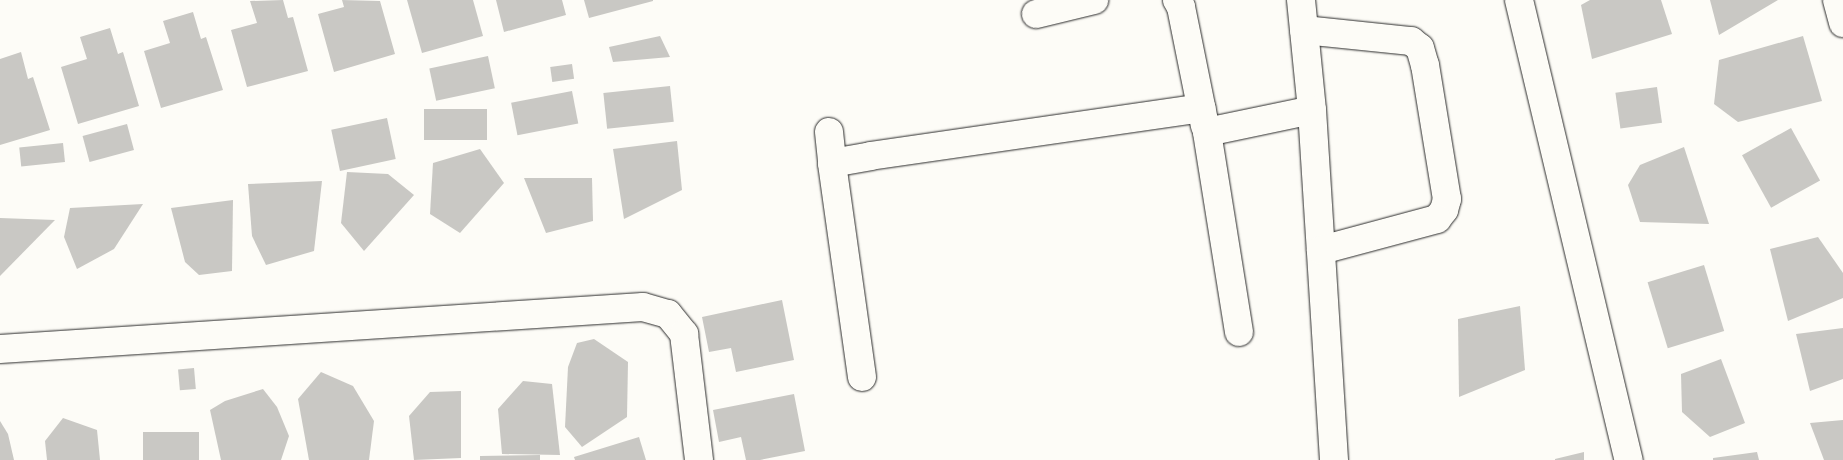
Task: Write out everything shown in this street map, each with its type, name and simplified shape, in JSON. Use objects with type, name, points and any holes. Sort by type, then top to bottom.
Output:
[{"type":"street","points":[[1036,14],[1094,0]]},
{"type":"street","points":[[1177,0],[1181,7],[1204,120],[1239,332]]},
{"type":"street","points":[[1301,0],[1312,110],[1334,460]]},
{"type":"street","points":[[1520,0],[1629,460]]},
{"type":"street","points":[[1837,0],[1843,23]]},
{"type":"street","points":[[1304,30],[1411,41],[1420,48],[1425,65],[1447,199],[1438,219],[1321,250]]},
{"type":"street","points":[[832,163],[870,156],[1312,110]]},
{"type":"street","points":[[829,132],[862,377]]},
{"type":"street","points":[[0,349],[643,307],[668,314],[684,334],[699,460]]},
{"type":"building","points":[[283,0],[288,18],[293,17],[308,71],[247,87],[231,30],[257,23],[250,1]]},
{"type":"building","points":[[342,0],[380,1],[395,54],[334,72],[318,14],[344,7]]},
{"type":"building","points":[[407,0],[473,0],[483,36],[422,53]]},
{"type":"building","points":[[496,0],[562,0],[566,15],[504,32]]},
{"type":"building","points":[[584,0],[653,0],[653,1],[589,18]]},
{"type":"building","points":[[1590,0],[1661,0],[1672,34],[1592,59],[1581,5]]},
{"type":"building","points":[[1710,0],[1778,0],[1719,35]]},
{"type":"building","points":[[193,12],[201,39],[206,37],[223,90],[161,108],[144,51],[170,43],[163,21]]},
{"type":"building","points":[[110,28],[118,54],[123,52],[139,106],[78,124],[61,67],[87,59],[80,37]]},
{"type":"building","points":[[660,36],[670,57],[613,62],[609,47]]},
{"type":"building","points":[[1803,36],[1822,101],[1738,122],[1714,104],[1719,60]]},
{"type":"building","points":[[21,52],[28,79],[33,77],[50,130],[0,145],[0,59]]},
{"type":"building","points":[[488,56],[495,88],[436,101],[429,68]]},
{"type":"building","points":[[572,64],[574,79],[552,82],[550,67]]},
{"type":"building","points":[[670,86],[674,122],[607,129],[603,93]]},
{"type":"building","points":[[1657,87],[1662,123],[1620,128],[1615,93]]},
{"type":"building","points":[[572,91],[578,123],[517,135],[511,103]]},
{"type":"building","points":[[424,109],[487,109],[487,140],[424,140]]},
{"type":"building","points":[[387,118],[396,159],[340,171],[331,130]]},
{"type":"building","points":[[127,124],[134,150],[90,162],[83,136]]},
{"type":"building","points":[[1791,128],[1820,180],[1771,208],[1742,155]]},
{"type":"building","points":[[677,141],[682,190],[624,219],[613,149]]},
{"type":"building","points":[[63,143],[65,162],[21,166],[19,148]]},
{"type":"building","points":[[1684,147],[1709,224],[1640,222],[1628,185],[1640,165]]},
{"type":"building","points":[[480,149],[504,183],[460,233],[430,214],[433,163]]},
{"type":"building","points":[[347,172],[388,174],[414,195],[364,251],[341,223]]},
{"type":"building","points":[[524,178],[592,178],[593,221],[546,233]]},
{"type":"building","points":[[322,181],[314,251],[266,265],[252,236],[248,184]]},
{"type":"building","points":[[233,200],[232,271],[199,275],[185,262],[171,208]]},
{"type":"building","points":[[143,204],[114,249],[77,269],[64,237],[70,208]]},
{"type":"building","points":[[0,218],[55,220],[0,276]]},
{"type":"building","points":[[1818,237],[1843,273],[1843,298],[1788,321],[1770,249]]},
{"type":"building","points":[[1704,265],[1724,331],[1668,348],[1648,282]]},
{"type":"building","points":[[782,300],[794,360],[736,372],[731,348],[709,352],[702,317]]},
{"type":"building","points":[[1520,306],[1525,370],[1459,397],[1458,319]]},
{"type":"building","points":[[1843,328],[1843,379],[1810,391],[1796,334]]},
{"type":"building","points":[[594,339],[628,362],[627,417],[582,447],[565,427],[568,367],[577,343]]},
{"type":"building","points":[[1721,359],[1745,423],[1710,437],[1682,412],[1681,374]]},
{"type":"building","points":[[194,368],[196,389],[180,390],[178,369]]},
{"type":"building","points":[[321,372],[353,386],[374,421],[369,460],[309,460],[298,399]]},
{"type":"building","points":[[523,381],[552,384],[560,455],[502,454],[498,409]]},
{"type":"building","points":[[263,389],[277,407],[289,436],[281,460],[221,460],[210,410],[225,401]]},
{"type":"building","points":[[461,391],[461,458],[414,460],[409,416],[430,392]]},
{"type":"building","points":[[794,394],[805,451],[760,460],[746,460],[741,437],[719,442],[713,410]]},
{"type":"building","points":[[63,418],[97,430],[100,460],[47,460],[45,441]]},
{"type":"building","points":[[1843,420],[1843,460],[1824,460],[1810,423]]},
{"type":"building","points":[[0,421],[8,434],[14,460],[0,460]]},
{"type":"building","points":[[143,432],[199,432],[199,460],[143,460]]},
{"type":"building","points":[[639,437],[646,460],[575,460],[574,457]]},
{"type":"building","points":[[1584,452],[1584,460],[1555,460],[1555,459]]},
{"type":"building","points":[[1757,452],[1759,460],[1713,460],[1713,458]]},
{"type":"building","points":[[540,455],[540,460],[480,460],[480,456]]}]
